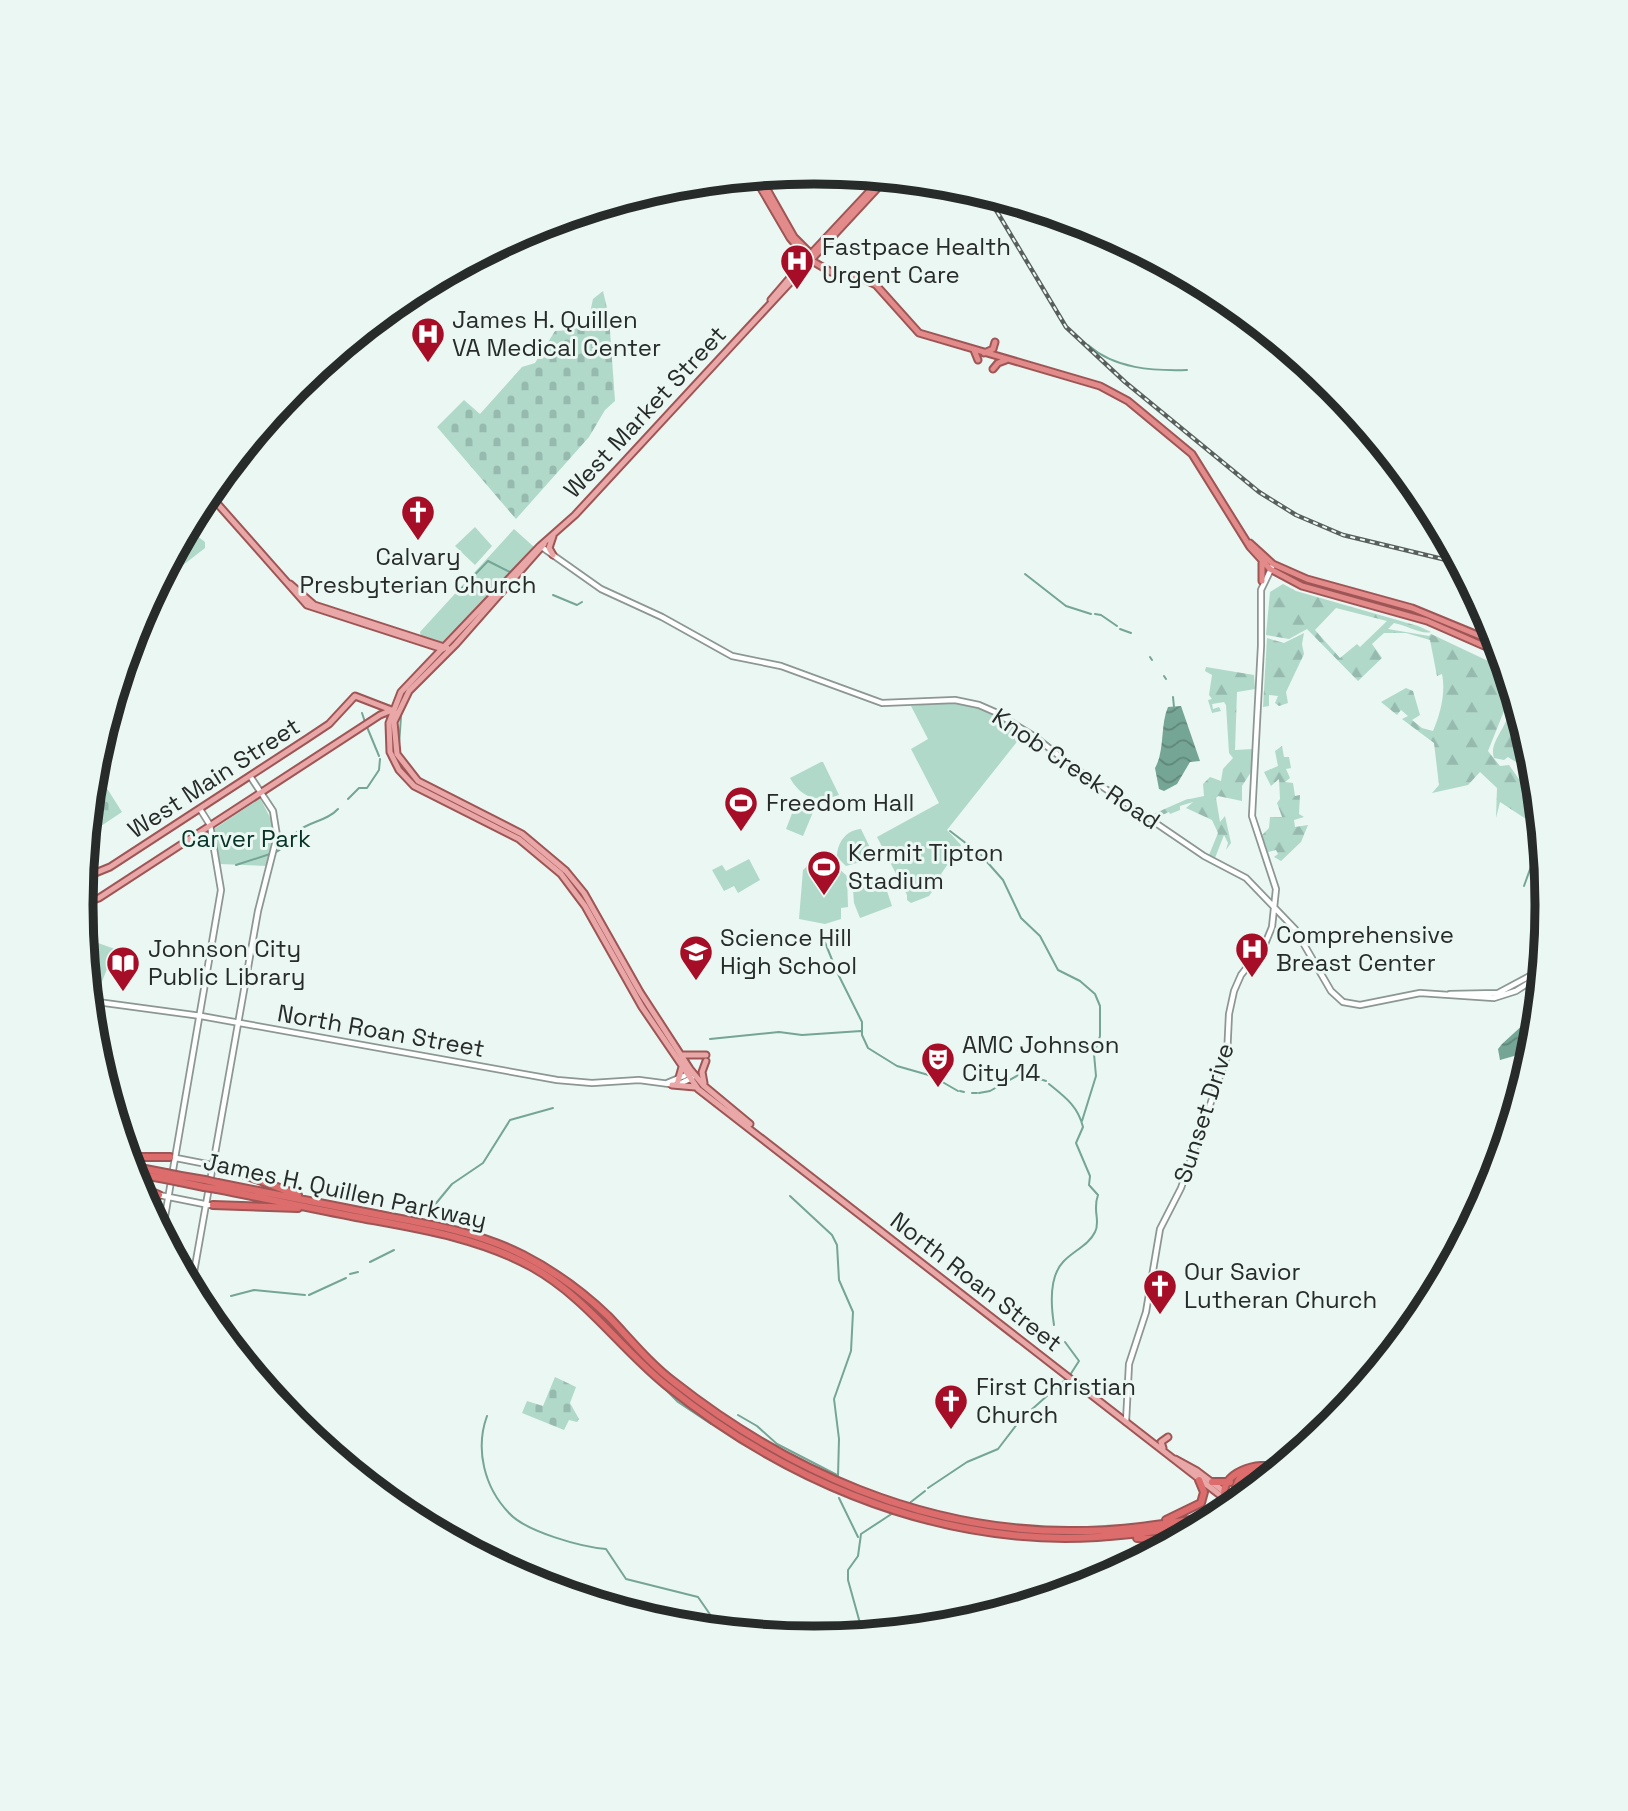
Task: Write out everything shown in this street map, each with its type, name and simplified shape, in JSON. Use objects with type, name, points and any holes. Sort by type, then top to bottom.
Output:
[{"type":"highway","points":[[765,186],[794,237],[812,258]]},
{"type":"highway","points":[[760,187],[790,238],[831,272],[861,278],[876,285],[919,333],[1100,386],[1128,401],[1192,454],[1264,567],[1262,581]]},
{"type":"highway","name":"West Market Street","points":[[812,258],[876,187]]},
{"type":"highway","points":[[984,353],[993,348],[995,342]]},
{"type":"highway","points":[[974,350],[978,360]]},
{"type":"highway","points":[[993,369],[1006,359]]},
{"type":"highway","points":[[1250,543],[1272,566],[1307,579],[1435,616],[1483,637]]},
{"type":"highway","points":[[1254,552],[1302,586],[1427,621],[1487,647]]},
{"type":"highway","points":[[139,1157],[173,1157]]},
{"type":"highway","points":[[227,1168],[315,1205]]},
{"type":"highway","name":"James H. Quillen Parkway","points":[[143,1170],[464,1239],[532,1267],[587,1306],[666,1385],[818,1480],[897,1511],[918,1518],[1012,1535],[1097,1537],[1180,1527]]},
{"type":"highway","name":"James H. Quillen Parkway","points":[[145,1174],[166,1176]]},
{"type":"highway","points":[[152,1192],[159,1195]]},
{"type":"highway","points":[[210,1205],[315,1205]]},
{"type":"highway","name":"James H. Quillen Parkway","points":[[740,1431],[814,1471],[904,1507],[927,1513],[1018,1529],[1112,1530],[1193,1519]]},
{"type":"highway","points":[[1212,1482],[1222,1484],[1231,1481],[1250,1466],[1268,1466]]},
{"type":"highway","points":[[1237,1489],[1236,1485],[1243,1475],[1265,1469]]},
{"type":"highway","points":[[1112,1530],[1166,1520],[1190,1511],[1204,1499],[1204,1490],[1199,1480]]},
{"type":"highway","points":[[1225,1495],[1231,1481]]},
{"type":"highway","points":[[1097,1537],[1157,1539]]},
{"type":"main road","name":"West Market Street","points":[[394,711],[447,649],[812,258]]},
{"type":"main road","points":[[216,502],[299,599],[312,608],[447,649]]},
{"type":"main road","points":[[553,536],[549,548],[553,555]]},
{"type":"main road","name":"Knob Creek Road","points":[[543,546],[601,589],[662,617],[733,656],[791,669],[882,704],[955,699],[986,708],[1035,737],[1072,766],[1204,856],[1241,875],[1300,936],[1331,991],[1343,1002],[1357,1005],[1408,994],[1467,993],[1494,996]]},
{"type":"main road","points":[[1262,581],[1272,566]]},
{"type":"main road","name":"Sunset Drive","points":[[1126,1422],[1130,1358],[1146,1312],[1160,1229],[1181,1188],[1227,1056],[1234,991],[1271,932],[1275,908],[1275,882],[1252,816],[1262,581]]},
{"type":"main road","name":"West Market Street","points":[[401,692],[447,649]]},
{"type":"main road","points":[[404,676],[408,680],[407,686]]},
{"type":"main road","points":[[388,723],[401,692]]},
{"type":"main road","points":[[376,704],[388,705],[401,692]]},
{"type":"main road","name":"West Main Street","points":[[94,874],[106,870],[324,728],[355,696],[376,704]]},
{"type":"main road","points":[[376,704],[388,723],[390,752],[401,773],[414,786],[519,839],[561,874],[585,906],[692,1076]]},
{"type":"main road","points":[[93,900],[211,828],[382,712],[394,711]]},
{"type":"main road","points":[[394,711],[394,745],[407,771],[425,786],[522,834],[558,862],[584,893],[682,1067],[706,1091],[721,1100]]},
{"type":"main road","points":[[194,1274],[210,1205],[258,911],[277,836],[276,820],[250,776]]},
{"type":"main road","points":[[165,1220],[173,1157],[201,1017],[221,890],[211,828],[200,809]]},
{"type":"main road","name":"Knob Creek Road","points":[[1446,995],[1473,998],[1494,996],[1531,979]]},
{"type":"main road","points":[[1457,997],[1467,993],[1473,998]]},
{"type":"main road","name":"North Roan Street","points":[[100,1003],[238,1023],[557,1080],[592,1083],[639,1080],[669,1084],[692,1076]]},
{"type":"main road","points":[[681,1055],[706,1058],[702,1075],[705,1086]]},
{"type":"main road","points":[[678,1081],[682,1067]]},
{"type":"main road","name":"North Roan Street","points":[[669,1084],[692,1076]]},
{"type":"main road","name":"North Roan Street","points":[[692,1076],[757,1132]]},
{"type":"main road","name":"North Roan Street","points":[[692,1076],[698,1089],[757,1132],[1126,1422],[1175,1459],[1212,1482],[1225,1495]]},
{"type":"main road","points":[[669,1084],[698,1089]]},
{"type":"main road","points":[[173,1157],[227,1168]]},
{"type":"main road","points":[[159,1195],[210,1205]]},
{"type":"main road","points":[[1164,1451],[1161,1442],[1168,1437]]},
{"type":"main road","name":"North Roan Street","points":[[1175,1459],[1199,1480],[1225,1495]]},
{"type":"green space","points":[[603,291],[609,317],[615,401],[605,410],[589,437],[516,519],[437,427],[464,400],[480,414],[522,367],[535,363],[555,331],[573,330],[588,322],[593,299]]},
{"type":"green space","points":[[475,527],[492,546],[475,565],[455,546]]},
{"type":"green space","points":[[514,529],[534,547],[444,643],[421,636],[420,632]]},
{"type":"green space","points":[[195,535],[205,542],[205,548],[178,569]]},
{"type":"green space","points":[[1283,584],[1296,591],[1418,626],[1431,632],[1394,623],[1388,629],[1429,636],[1431,634],[1493,663],[1508,709],[1504,711],[1488,751],[1500,766],[1509,765],[1524,784],[1529,814],[1526,819],[1500,802],[1496,818],[1497,788],[1480,772],[1468,785],[1432,793],[1439,785],[1434,743],[1402,719],[1408,716],[1401,710],[1397,715],[1381,702],[1406,688],[1413,691],[1420,715],[1412,720],[1422,728],[1433,731],[1442,704],[1443,681],[1442,674],[1437,676],[1430,640],[1406,633],[1384,633],[1372,644],[1382,658],[1358,681],[1307,629],[1289,639],[1266,635],[1270,592]],"holes":[[[1336,608],[1387,621],[1360,647],[1357,644],[1340,658],[1315,630]]]},
{"type":"green space","points":[[1304,633],[1304,654],[1286,692],[1288,703],[1279,706],[1275,703],[1278,696],[1269,695],[1269,706],[1263,707],[1267,638],[1284,643]]},
{"type":"green space","points":[[1206,667],[1254,675],[1255,689],[1237,692],[1235,750],[1253,749],[1251,772],[1242,786],[1242,801],[1218,796],[1216,798],[1220,822],[1225,816],[1231,843],[1226,850],[1228,843],[1224,835],[1215,858],[1209,855],[1218,833],[1212,820],[1186,808],[1193,802],[1180,806],[1180,810],[1170,814],[1151,815],[1185,800],[1204,796],[1203,784],[1210,777],[1221,781],[1223,769],[1233,758],[1229,753],[1226,705],[1224,702],[1212,704],[1213,709],[1219,707],[1221,711],[1212,713],[1208,700],[1212,699],[1209,695],[1212,675],[1205,671]]},
{"type":"green space","points":[[947,702],[979,707],[1024,733],[947,830],[961,845],[941,874],[943,876],[929,896],[911,903],[907,900],[907,895],[877,837],[939,803],[911,749],[928,739],[911,706]]},
{"type":"green space","points":[[1509,711],[1521,765],[1508,757],[1504,760],[1494,758],[1494,746]]},
{"type":"green space","points":[[1282,746],[1284,757],[1289,757],[1291,768],[1286,769],[1290,778],[1285,782],[1293,783],[1295,796],[1300,795],[1299,814],[1304,817],[1294,820],[1295,827],[1308,825],[1301,842],[1281,861],[1274,857],[1278,854],[1276,850],[1268,852],[1262,835],[1269,828],[1270,817],[1282,817],[1277,803],[1280,799],[1279,779],[1271,786],[1264,772],[1278,766],[1275,751]]},
{"type":"green space","points":[[821,762],[839,795],[824,799],[811,797],[799,790],[790,778]]},
{"type":"green space","points":[[104,783],[122,812],[97,829]]},
{"type":"green space","name":"Carver Park","points":[[260,798],[274,825],[267,866],[220,864],[214,829]]},
{"type":"green space","points":[[798,798],[816,805],[803,836],[786,829]]},
{"type":"green space","points":[[861,829],[875,858],[846,866],[837,857],[839,847],[843,838]]},
{"type":"green space","name":"Kermit Tipton Stadium","points":[[826,857],[847,876],[848,907],[841,908],[841,919],[825,924],[799,919],[803,870],[816,858]]},
{"type":"green space","points":[[749,859],[760,880],[738,893],[734,886],[724,891],[712,870],[722,865],[726,871]]},
{"type":"green space","points":[[882,876],[892,906],[860,918],[854,903],[853,889],[867,877]]},
{"type":"green space","points":[[98,943],[115,949],[99,989],[98,989],[94,953]]},
{"type":"green space","points":[[555,1377],[576,1387],[570,1403],[579,1419],[577,1422],[569,1420],[564,1430],[522,1413],[527,1401],[543,1406]]},
{"type":"water","points":[[1181,706],[1200,761],[1190,762],[1177,784],[1164,791],[1159,789],[1155,768],[1160,754],[1164,722],[1168,707]]},
{"type":"water","points":[[1525,1023],[1520,1050],[1514,1056],[1500,1060],[1498,1049]]},
{"type":"waterway","points":[[1088,345],[1122,364],[1148,369],[1187,370]]},
{"type":"waterway","points":[[460,590],[488,561],[510,572]]},
{"type":"waterway","points":[[1025,574],[1066,606],[1091,614]]},
{"type":"waterway","points":[[553,595],[577,605],[582,602]]},
{"type":"waterway","points":[[1095,614],[1117,626]]},
{"type":"waterway","points":[[1120,629],[1131,633]]},
{"type":"waterway","points":[[1173,697],[1174,707]]},
{"type":"waterway","points":[[362,713],[365,722]]},
{"type":"waterway","points":[[399,745],[401,716]]},
{"type":"waterway","points":[[367,727],[379,756]]},
{"type":"waterway","points":[[348,799],[359,788],[367,788],[379,770],[380,759]]},
{"type":"waterway","points":[[276,852],[302,828],[328,817],[338,809]]},
{"type":"waterway","points":[[950,831],[980,854],[1003,880],[1021,918],[1040,936],[1058,970],[1080,981],[1095,994],[1100,1006],[1100,1036],[1094,1054],[1096,1076],[1082,1121]]},
{"type":"waterway","points":[[236,865],[270,854]]},
{"type":"waterway","points":[[1524,886],[1534,858]]},
{"type":"waterway","points":[[820,930],[862,1022],[862,1035],[868,1048],[897,1066],[932,1076],[958,1091]]},
{"type":"waterway","points":[[710,1039],[779,1032],[802,1035],[861,1031]]},
{"type":"waterway","points":[[979,1093],[990,1091],[1022,1073],[1046,1081]]},
{"type":"waterway","points":[[1049,1084],[1070,1102],[1078,1113],[1083,1127],[1076,1143],[1090,1176],[1089,1185],[1098,1195],[1095,1232],[1089,1241],[1063,1262],[1055,1275],[1052,1301],[1054,1325]]},
{"type":"waterway","points":[[960,1091],[964,1092]]},
{"type":"waterway","points":[[972,1093],[977,1093]]},
{"type":"waterway","points":[[433,1207],[452,1184],[483,1163],[510,1120],[553,1108]]},
{"type":"waterway","points":[[790,1196],[832,1235],[837,1245],[839,1280],[853,1312],[851,1351],[834,1399],[839,1439],[838,1476]]},
{"type":"waterway","points":[[370,1262],[394,1250]]},
{"type":"waterway","points":[[350,1274],[358,1272]]},
{"type":"waterway","points":[[309,1295],[346,1278]]},
{"type":"waterway","points":[[231,1296],[254,1290],[305,1295]]},
{"type":"waterway","points":[[1065,1342],[1079,1361],[1070,1375]]},
{"type":"waterway","points":[[928,1488],[967,1462],[998,1449],[1021,1419],[1066,1379]]},
{"type":"waterway","points":[[660,1384],[678,1402],[711,1424]]},
{"type":"waterway","points":[[738,1415],[757,1426],[777,1444],[837,1475]]},
{"type":"waterway","points":[[487,1416],[482,1441],[484,1467],[493,1492],[509,1513],[541,1532],[569,1542],[606,1549],[626,1579],[698,1597],[714,1620]]},
{"type":"waterway","points":[[907,1505],[925,1491]]},
{"type":"waterway","points":[[839,1498],[858,1537]]},
{"type":"waterway","points":[[861,1625],[848,1580],[848,1570],[858,1556],[861,1534],[893,1513]]},
{"type":"railway","points":[[994,207],[1066,327],[1125,382],[1259,492],[1296,515],[1343,535],[1447,560]]},
{"type":"place","name":"Fastpace Health Urgent Care","points":[[797,291]]},
{"type":"place","name":"James H. Quillen VA Medical Center","points":[[428,364]]},
{"type":"place","name":"Calvary Presbyterian Church","points":[[418,542]]},
{"type":"place","name":"Freedom Hall","points":[[741,833]]},
{"type":"place","name":"Kermit Tipton Stadium","points":[[824,897]]},
{"type":"place","name":"Comprehensive Breast Center","points":[[1252,979]]},
{"type":"place","name":"Science Hill High School","points":[[696,982]]},
{"type":"place","name":"Johnson City Public Library","points":[[123,993]]},
{"type":"place","name":"AMC Johnson City 14","points":[[938,1089]]},
{"type":"place","name":"Our Savior Lutheran Church","points":[[1160,1316]]},
{"type":"place","name":"First Christian Church","points":[[951,1431]]}]
